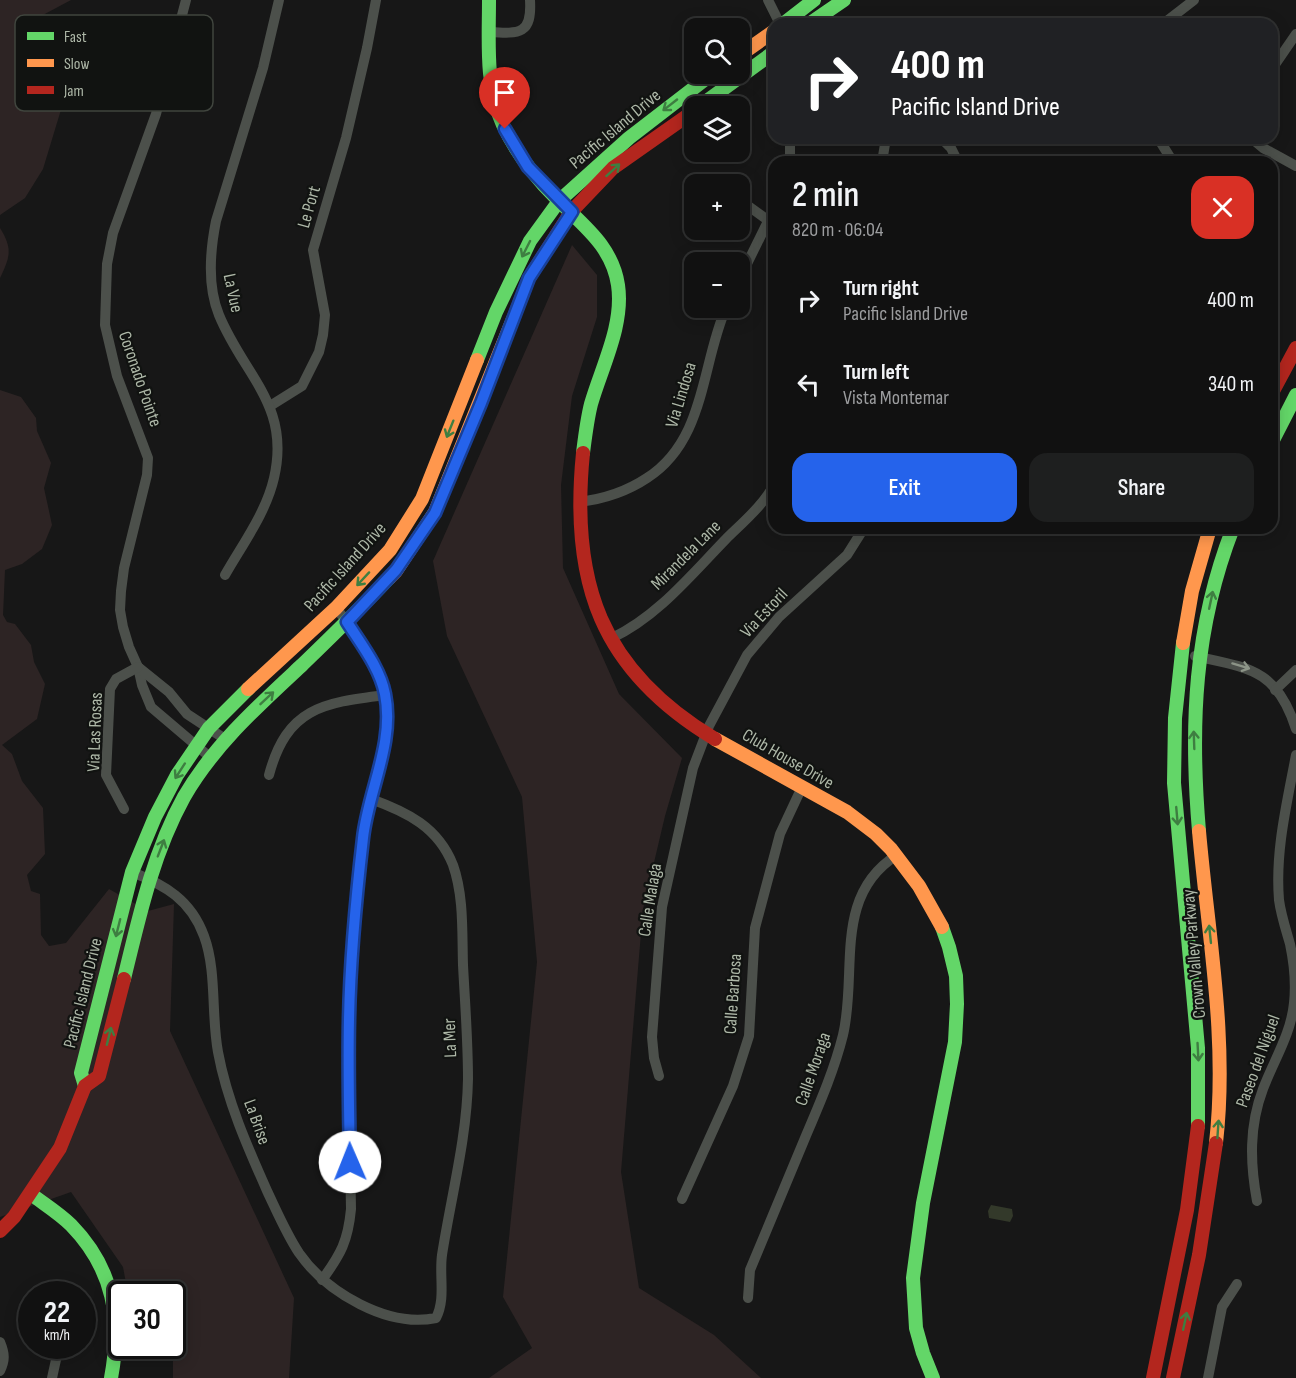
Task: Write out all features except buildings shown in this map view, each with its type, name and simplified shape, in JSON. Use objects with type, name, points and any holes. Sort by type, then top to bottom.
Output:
[{"type":"main road","name":"Club House Drive","points":[[489,0],[489,71],[496,110],[523,159],[559,201],[593,231],[605,248],[618,283],[617,316],[588,415],[579,502],[582,559],[600,620],[648,688],[683,719],[860,820],[897,855],[927,898],[954,965],[955,1042],[913,1257],[912,1302],[919,1338],[933,1378]]},
{"type":"main road","points":[[790,18],[814,0]]},
{"type":"main road","points":[[816,18],[844,0]]},
{"type":"main road","points":[[750,48],[768,35]]},
{"type":"main road","points":[[713,96],[768,54]]},
{"type":"main road","name":"Pacific Island Drive","points":[[85,1086],[81,1073],[132,872],[155,817],[177,775],[209,728],[242,694],[336,608],[390,550],[422,499],[496,312],[530,241],[559,201],[629,138],[699,84]]},
{"type":"main road","name":"Pacific Island Drive","points":[[0,1231],[31,1194],[64,1141],[85,1086],[99,1076],[151,879],[161,847],[184,798],[225,739],[347,622],[396,570],[435,513],[481,403],[529,278],[572,212],[613,168],[684,118]]},
{"type":"main road","points":[[1278,382],[1296,348]]},
{"type":"main road","points":[[1278,430],[1296,395]]},
{"type":"main road","name":"Crown Valley Parkway","points":[[1153,1378],[1187,1210],[1198,1129],[1198,1048],[1174,783],[1174,705],[1187,612],[1208,534]]},
{"type":"main road","name":"Crown Valley Parkway","points":[[1173,1378],[1206,1221],[1216,1152],[1220,1081],[1218,1012],[1196,777],[1194,716],[1200,657],[1216,577],[1231,534]]},
{"type":"main road","points":[[31,1194],[71,1224],[102,1264],[111,1289],[116,1314],[117,1343],[111,1378]]},
{"type":"street","name":"Coronado Pointe","points":[[182,15],[186,0]]},
{"type":"street","name":"La Vue","points":[[225,575],[270,494],[277,459],[277,430],[270,406],[218,314],[210,265],[216,221],[263,68],[279,0]]},
{"type":"street","name":"Le Port","points":[[270,406],[302,386],[319,352],[325,315],[314,250],[346,138],[367,48],[375,0]]},
{"type":"street","points":[[490,32],[515,34],[526,27],[531,17],[530,0]]},
{"type":"street","points":[[768,0],[778,18]]},
{"type":"street","points":[[1171,18],[1194,0]]},
{"type":"street","points":[[1278,60],[1296,34]]},
{"type":"street","name":"Coronado Pointe","points":[[157,111],[114,233],[107,264],[105,325],[108,343],[117,376],[148,458],[147,475],[124,568],[120,610],[129,647],[151,707],[211,758]]},
{"type":"street","points":[[1258,144],[1278,156]]},
{"type":"street","points":[[1278,156],[1296,166]]},
{"type":"street","points":[[750,207],[768,220]]},
{"type":"street","points":[[750,258],[768,223]]},
{"type":"street","name":"Via Lindosa","points":[[579,502],[602,499],[637,484],[656,472],[683,444],[690,429],[722,318]]},
{"type":"street","name":"Mirandela Lane","points":[[612,638],[628,631],[664,602],[744,521],[768,491]]},
{"type":"street","name":"Via Estoril","points":[[707,734],[709,726],[747,656],[779,617],[848,555],[860,534]]},
{"type":"street","points":[[322,1280],[340,1255],[349,1228],[351,1209],[349,1019],[363,834],[384,742],[385,694],[373,665],[336,608]]},
{"type":"street","points":[[1180,652],[1231,663],[1260,675],[1275,690],[1291,714],[1296,729]]},
{"type":"street","name":"Coronado Pointe","points":[[138,667],[169,692],[187,714],[225,739]]},
{"type":"street","name":"Via Las Rosas","points":[[124,809],[106,775],[110,688],[116,679],[138,667]]},
{"type":"street","points":[[1275,690],[1296,670]]},
{"type":"street","points":[[269,775],[275,752],[287,732],[305,714],[350,699],[385,694]]},
{"type":"street","name":"Calle Malaga","points":[[659,1076],[654,1058],[652,1036],[662,907],[693,768],[707,734]]},
{"type":"street","name":"Paseo del Niguel","points":[[1257,1201],[1252,1175],[1251,1141],[1254,1117],[1286,1034],[1294,1004],[1295,984],[1292,957],[1280,903],[1278,877],[1279,852],[1296,755]]},
{"type":"street","name":"Calle Barbosa","points":[[682,1199],[733,1086],[749,1036],[755,928],[780,834],[802,786]]},
{"type":"street","name":"La Mer","points":[[371,799],[415,817],[436,837],[453,865],[461,913],[468,1079],[460,1150],[442,1258],[441,1309],[436,1318]]},
{"type":"street","name":"Calle Moraga","points":[[748,1298],[750,1270],[823,1095],[843,1035],[849,995],[852,922],[859,899],[879,869],[897,855]]},
{"type":"street","name":"La Brise","points":[[132,872],[151,879],[176,894],[194,917],[204,935],[210,962],[218,1054],[235,1112],[253,1160],[300,1254],[322,1280],[344,1296],[373,1310],[412,1319],[436,1318]]},
{"type":"street","points":[[1208,1378],[1221,1307],[1237,1284]]},
{"type":"street","points":[[0,1342],[5,1353],[5,1361],[0,1371]]},
{"type":"street","points":[[52,1378],[56,1359]]},
{"type":"shaded area","points":[[0,0],[71,0],[43,15],[15,15],[15,111],[61,111],[43,169],[25,198],[0,215]]},
{"type":"shaded area","points":[[0,228],[7,242],[9,253],[0,278]]},
{"type":"shaded area","points":[[572,245],[597,275],[597,317],[572,396],[561,485],[563,568],[619,694],[682,758],[665,816],[643,909],[621,1172],[639,1288],[714,1335],[761,1378],[489,1378],[532,1348],[503,1297],[537,962],[522,797],[447,636],[433,561]]},
{"type":"shaded area","points":[[0,390],[21,397],[36,418],[37,431],[51,463],[44,488],[52,525],[42,549],[22,564],[5,570],[3,615],[7,622],[15,624],[31,645],[34,662],[45,684],[37,719],[2,745],[12,754],[22,781],[43,808],[45,854],[27,875],[31,891],[40,894],[41,935],[49,946],[66,943],[109,889],[148,911],[174,904],[170,1031],[294,1298],[289,1378],[173,1378],[173,1359],[186,1359],[186,1281],[126,1281],[123,1267],[71,1192],[0,1217]]},
{"type":"shaded area","points":[[991,1205],[1012,1209],[1013,1216],[1010,1222],[989,1218],[988,1211]]},
{"type":"traffic: fast","points":[[489,0],[491,79],[493,95],[503,125],[533,173],[603,247],[615,271],[618,285],[619,300],[615,330],[591,404],[583,453]]},
{"type":"traffic: fast","points":[[791,18],[814,0]]},
{"type":"traffic: fast","points":[[818,18],[844,0]]},
{"type":"traffic: fast","points":[[714,96],[768,56]]},
{"type":"traffic: fast","points":[[477,360],[496,312],[530,241],[559,201],[629,138],[699,84]]},
{"type":"traffic: fast","points":[[1278,430],[1296,395]]},
{"type":"traffic: fast","points":[[1199,831],[1195,753],[1198,677],[1210,603],[1231,534]]},
{"type":"traffic: fast","points":[[124,979],[155,863],[173,818],[196,778],[238,726],[389,578]]},
{"type":"traffic: fast","points":[[1183,643],[1175,718],[1174,783],[1198,1048],[1198,1126]]},
{"type":"traffic: fast","points":[[85,1086],[81,1073],[132,872],[155,817],[177,775],[209,728],[248,689]]},
{"type":"traffic: fast","points":[[933,1378],[916,1328],[913,1278],[923,1203],[955,1042],[956,976],[942,927]]},
{"type":"traffic: fast","points":[[31,1194],[71,1225],[86,1242],[105,1277],[115,1316],[111,1378]]},
{"type":"traffic: slow","points":[[750,48],[768,35]]},
{"type":"traffic: slow","points":[[389,578],[435,512],[513,319]]},
{"type":"traffic: slow","points":[[248,689],[336,608],[390,550],[422,499],[477,360]]},
{"type":"traffic: slow","points":[[1183,643],[1192,591],[1208,534]]},
{"type":"traffic: slow","points":[[715,739],[847,812],[876,834],[891,849],[919,886],[942,927]]},
{"type":"traffic: slow","points":[[1199,831],[1218,1026],[1220,1065],[1216,1143]]},
{"type":"traffic: jam","points":[[513,319],[529,278],[571,212],[613,168],[684,118]]},
{"type":"traffic: jam","points":[[1278,382],[1296,348]]},
{"type":"traffic: jam","points":[[583,453],[580,499],[582,542],[589,582],[601,618],[619,652],[644,683],[676,712],[715,739]]},
{"type":"traffic: jam","points":[[0,1231],[14,1217],[60,1148],[85,1086],[99,1076],[124,979]]},
{"type":"traffic: jam","points":[[1153,1378],[1187,1210],[1198,1126]]},
{"type":"traffic: jam","points":[[1173,1378],[1199,1255],[1216,1143]]},
{"type":"route","points":[[350,1162],[349,1019],[353,951],[363,834],[384,742],[386,718],[385,694],[380,680],[347,622],[396,570],[435,513],[481,403],[529,278],[572,212],[528,167],[505,129]]}]
